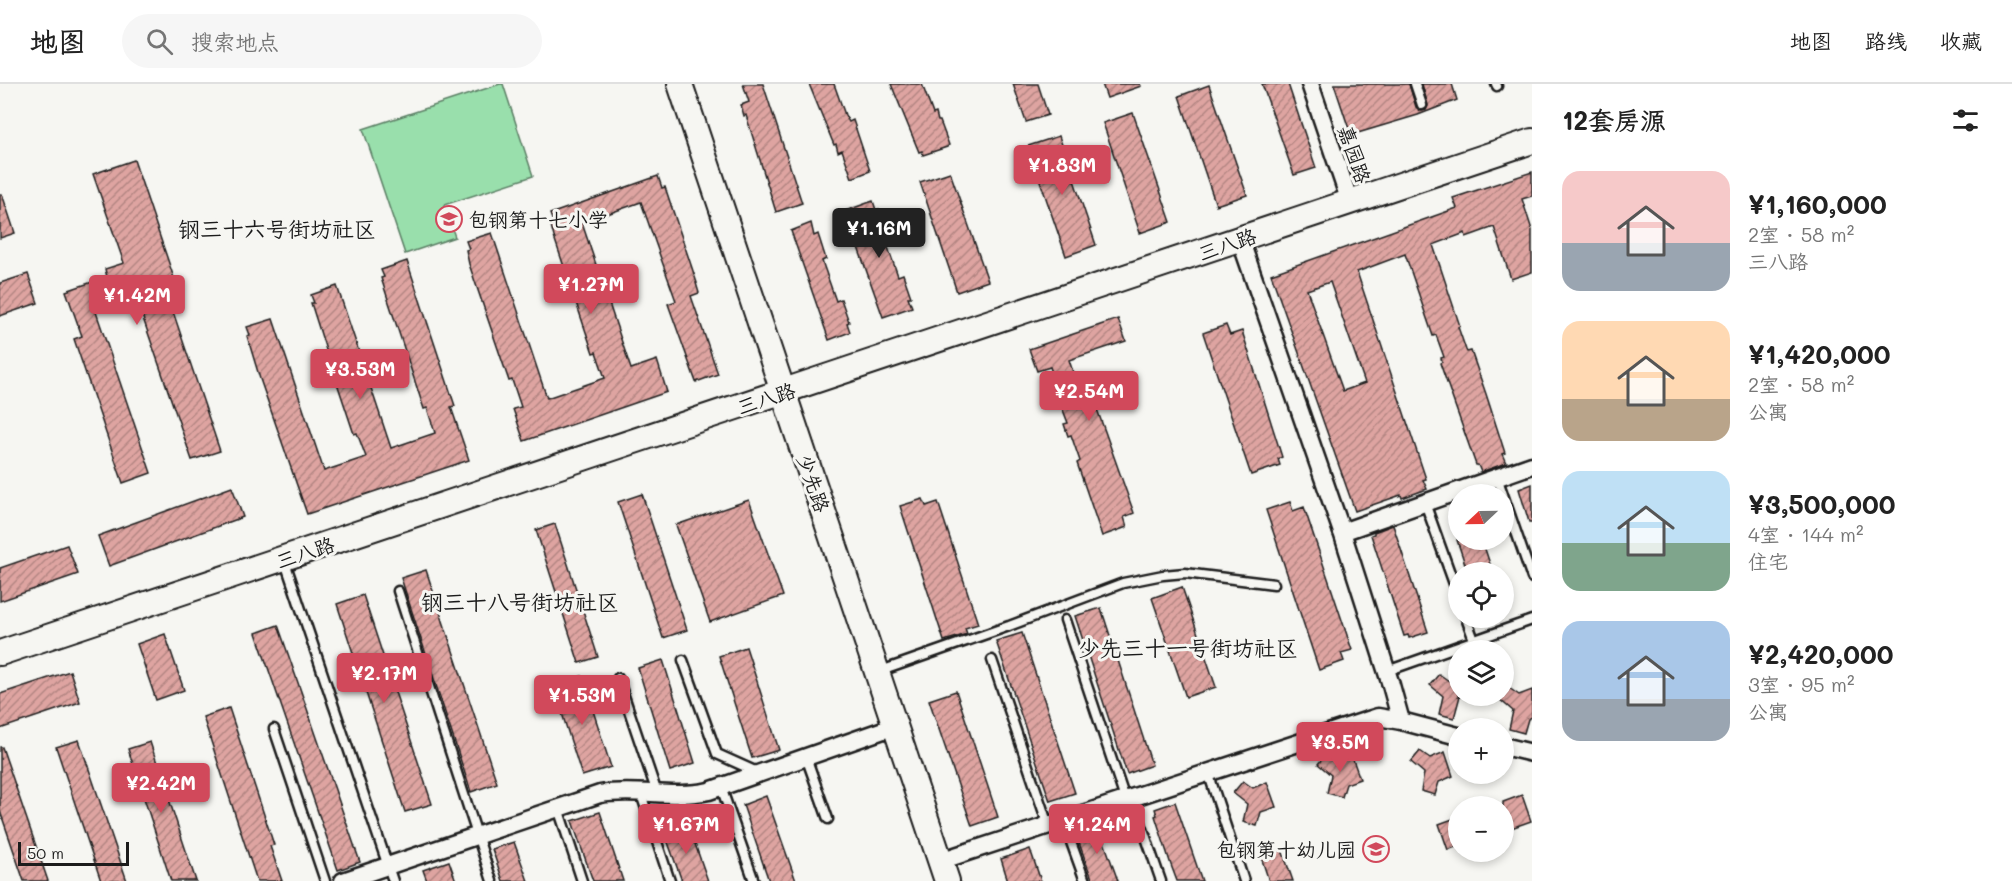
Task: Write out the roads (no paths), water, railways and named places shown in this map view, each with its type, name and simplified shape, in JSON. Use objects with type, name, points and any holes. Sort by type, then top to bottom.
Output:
[{"type":"main road","name":"少先路","points":[[680,84],[944,871]]},
{"type":"main road","name":"三八路","points":[[0,653],[784,393],[1532,141]]},
{"type":"street","name":"嘉园路","points":[[1310,84],[1350,202]]},
{"type":"street","points":[[1240,239],[1342,532],[1401,721]]},
{"type":"street","points":[[1342,532],[1532,465]]},
{"type":"street","points":[[944,871],[1056,823],[1378,717],[1448,733]]},
{"type":"street","points":[[342,881],[391,873],[477,835],[600,794],[640,791],[696,794],[895,726]]},
{"type":"street","points":[[1514,749],[1532,753]]},
{"type":"lane","points":[[1415,84],[1422,105]]},
{"type":"lane","points":[[1497,477],[1532,578]]},
{"type":"lane","points":[[1425,503],[1448,567]]},
{"type":"lane","points":[[284,559],[391,873]]},
{"type":"lane","points":[[877,672],[1123,583],[1163,574],[1185,573],[1274,584]]},
{"type":"lane","points":[[398,591],[492,881]]},
{"type":"lane","points":[[1065,620],[1161,881]]},
{"type":"lane","points":[[1470,628],[1474,640],[1532,620]]},
{"type":"lane","points":[[1387,671],[1448,649]]},
{"type":"lane","points":[[683,660],[717,754],[760,773]]},
{"type":"lane","points":[[992,660],[1056,823],[1084,881]]},
{"type":"lane","points":[[618,678],[657,793]]},
{"type":"lane","points":[[274,729],[325,881]]},
{"type":"lane","points":[[806,757],[828,819]]},
{"type":"lane","points":[[1208,772],[1244,881]]},
{"type":"lane","points":[[721,787],[754,881]]},
{"type":"lane","points":[[640,791],[670,881]]},
{"type":"lane","points":[[558,808],[582,881]]},
{"type":"place","name":"包钢第十七小学","points":[[449,219]]},
{"type":"place","name":"包钢第十幼儿园","points":[[1376,849]]},
{"type":"district","name":"钢三十六号街坊社区","points":[[277,228]]},
{"type":"district","name":"钢三十八号街坊社区","points":[[520,601]]},
{"type":"district","name":"少先三十一号街坊社区","points":[[1188,647]]}]
